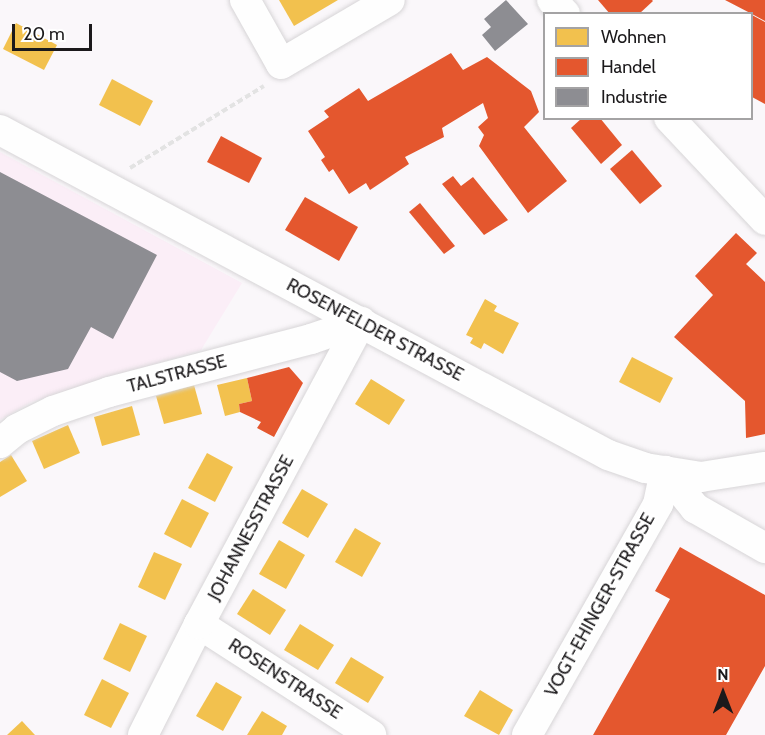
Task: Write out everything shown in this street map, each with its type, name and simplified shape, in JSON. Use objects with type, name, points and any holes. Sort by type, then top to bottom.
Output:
[{"type":"street","points":[[245,0],[281,64],[390,0]]},
{"type":"street","points":[[552,0],[564,12]]},
{"type":"street","points":[[671,120],[765,220]]},
{"type":"street","name":"ROSENFELDER STRASSE","points":[[0,129],[608,455],[645,468],[701,477],[765,467]]},
{"type":"street","name":"TALSTRASSE","points":[[0,443],[17,429],[53,411],[109,392],[311,339],[361,322]]},
{"type":"street","name":"JOHANNESSTRASSE","points":[[143,735],[199,624],[361,322]]},
{"type":"street","points":[[665,471],[695,508],[765,548]]},
{"type":"street","name":"VOGT-EHINGER-STRASSE","points":[[527,735],[657,504],[665,471]]},
{"type":"street","name":"ROSENSTRASSE","points":[[199,624],[371,735]]},
{"type":"path","points":[[104,184],[280,76],[281,64]]},
{"type":"shaded area","points":[[0,152],[242,283],[201,350],[31,402],[0,420]]},
{"type":"building: Wohnen","points":[[279,0],[338,0],[294,26]]},
{"type":"building: Wohnen","points":[[16,23],[57,45],[44,70],[3,49]]},
{"type":"building: Wohnen","points":[[112,79],[153,101],[140,126],[99,105]]},
{"type":"building: Wohnen","points":[[485,299],[497,306],[494,311],[519,323],[503,354],[484,343],[481,349],[470,343],[473,338],[466,335]]},
{"type":"building: Wohnen","points":[[632,357],[673,378],[660,403],[619,382]]},
{"type":"building: Wohnen","points":[[247,378],[252,401],[239,404],[240,412],[225,416],[217,385]]},
{"type":"building: Wohnen","points":[[371,379],[405,400],[389,425],[355,404]]},
{"type":"building: Wohnen","points":[[194,385],[202,414],[164,424],[156,396]]},
{"type":"building: Wohnen","points":[[132,406],[140,435],[102,446],[94,417]]},
{"type":"building: Wohnen","points":[[68,425],[80,453],[44,469],[32,441]]},
{"type":"building: Wohnen","points":[[207,453],[233,467],[215,502],[188,488]]},
{"type":"building: Wohnen","points":[[11,455],[27,481],[0,497],[0,462]]},
{"type":"building: Wohnen","points":[[302,489],[328,504],[308,538],[282,523]]},
{"type":"building: Wohnen","points":[[182,499],[209,513],[191,548],[164,534]]},
{"type":"building: Wohnen","points":[[355,528],[381,543],[362,577],[335,562]]},
{"type":"building: Wohnen","points":[[279,540],[305,555],[286,589],[259,574]]},
{"type":"building: Wohnen","points":[[154,552],[182,564],[165,600],[138,587]]},
{"type":"building: Wohnen","points":[[253,589],[286,610],[270,635],[237,614]]},
{"type":"building: Wohnen","points":[[120,623],[147,636],[130,672],[103,659]]},
{"type":"building: Wohnen","points":[[300,624],[334,645],[318,670],[284,650]]},
{"type":"building: Wohnen","points":[[351,657],[384,677],[368,703],[335,683]]},
{"type":"building: Wohnen","points":[[102,679],[129,693],[111,728],[84,715]]},
{"type":"building: Wohnen","points":[[216,682],[242,697],[223,731],[196,716]]},
{"type":"building: Wohnen","points":[[480,690],[513,710],[499,735],[464,716]]},
{"type":"building: Wohnen","points":[[262,711],[287,726],[282,735],[247,735]]},
{"type":"building: Wohnen","points":[[22,721],[35,735],[7,735]]},
{"type":"building: Handel","points":[[598,0],[653,1],[641,12],[608,12]]},
{"type":"building: Handel","points":[[725,0],[765,0],[765,21],[753,15],[753,12],[748,12]]},
{"type":"building: Handel","points":[[753,16],[765,22],[765,104],[753,98]]},
{"type":"building: Handel","points":[[451,53],[463,70],[487,57],[531,91],[539,112],[524,127],[567,181],[528,213],[479,146],[484,135],[478,127],[488,118],[483,103],[442,128],[444,137],[405,157],[409,164],[370,190],[366,183],[349,194],[333,169],[329,172],[321,160],[325,157],[308,131],[329,117],[324,111],[359,88],[368,101]]},
{"type":"building: Handel","points":[[580,120],[602,120],[622,145],[601,164],[571,128]]},
{"type":"building: Handel","points":[[221,136],[262,158],[249,183],[207,162]]},
{"type":"building: Handel","points":[[632,150],[662,186],[640,204],[610,169]]},
{"type":"building: Handel","points":[[453,176],[461,186],[473,177],[508,220],[484,235],[442,184]]},
{"type":"building: Handel","points":[[305,197],[358,227],[339,261],[285,230]]},
{"type":"building: Handel","points":[[420,203],[455,246],[444,254],[409,212]]},
{"type":"building: Handel","points":[[736,233],[757,253],[746,264],[765,282],[765,434],[746,438],[745,401],[674,337],[713,295],[695,276]]},
{"type":"building: Handel","points":[[289,367],[303,383],[274,437],[257,428],[261,422],[240,412],[239,404],[252,401],[247,378]]},
{"type":"building: Handel","points":[[680,547],[765,595],[765,666],[726,735],[593,735],[670,599],[655,591]]},
{"type":"building: Industrie","points":[[506,0],[528,24],[495,51],[482,35],[491,27],[484,19]]},
{"type":"building: Industrie","points":[[0,172],[157,255],[113,339],[91,327],[68,369],[17,381],[0,372]]}]
